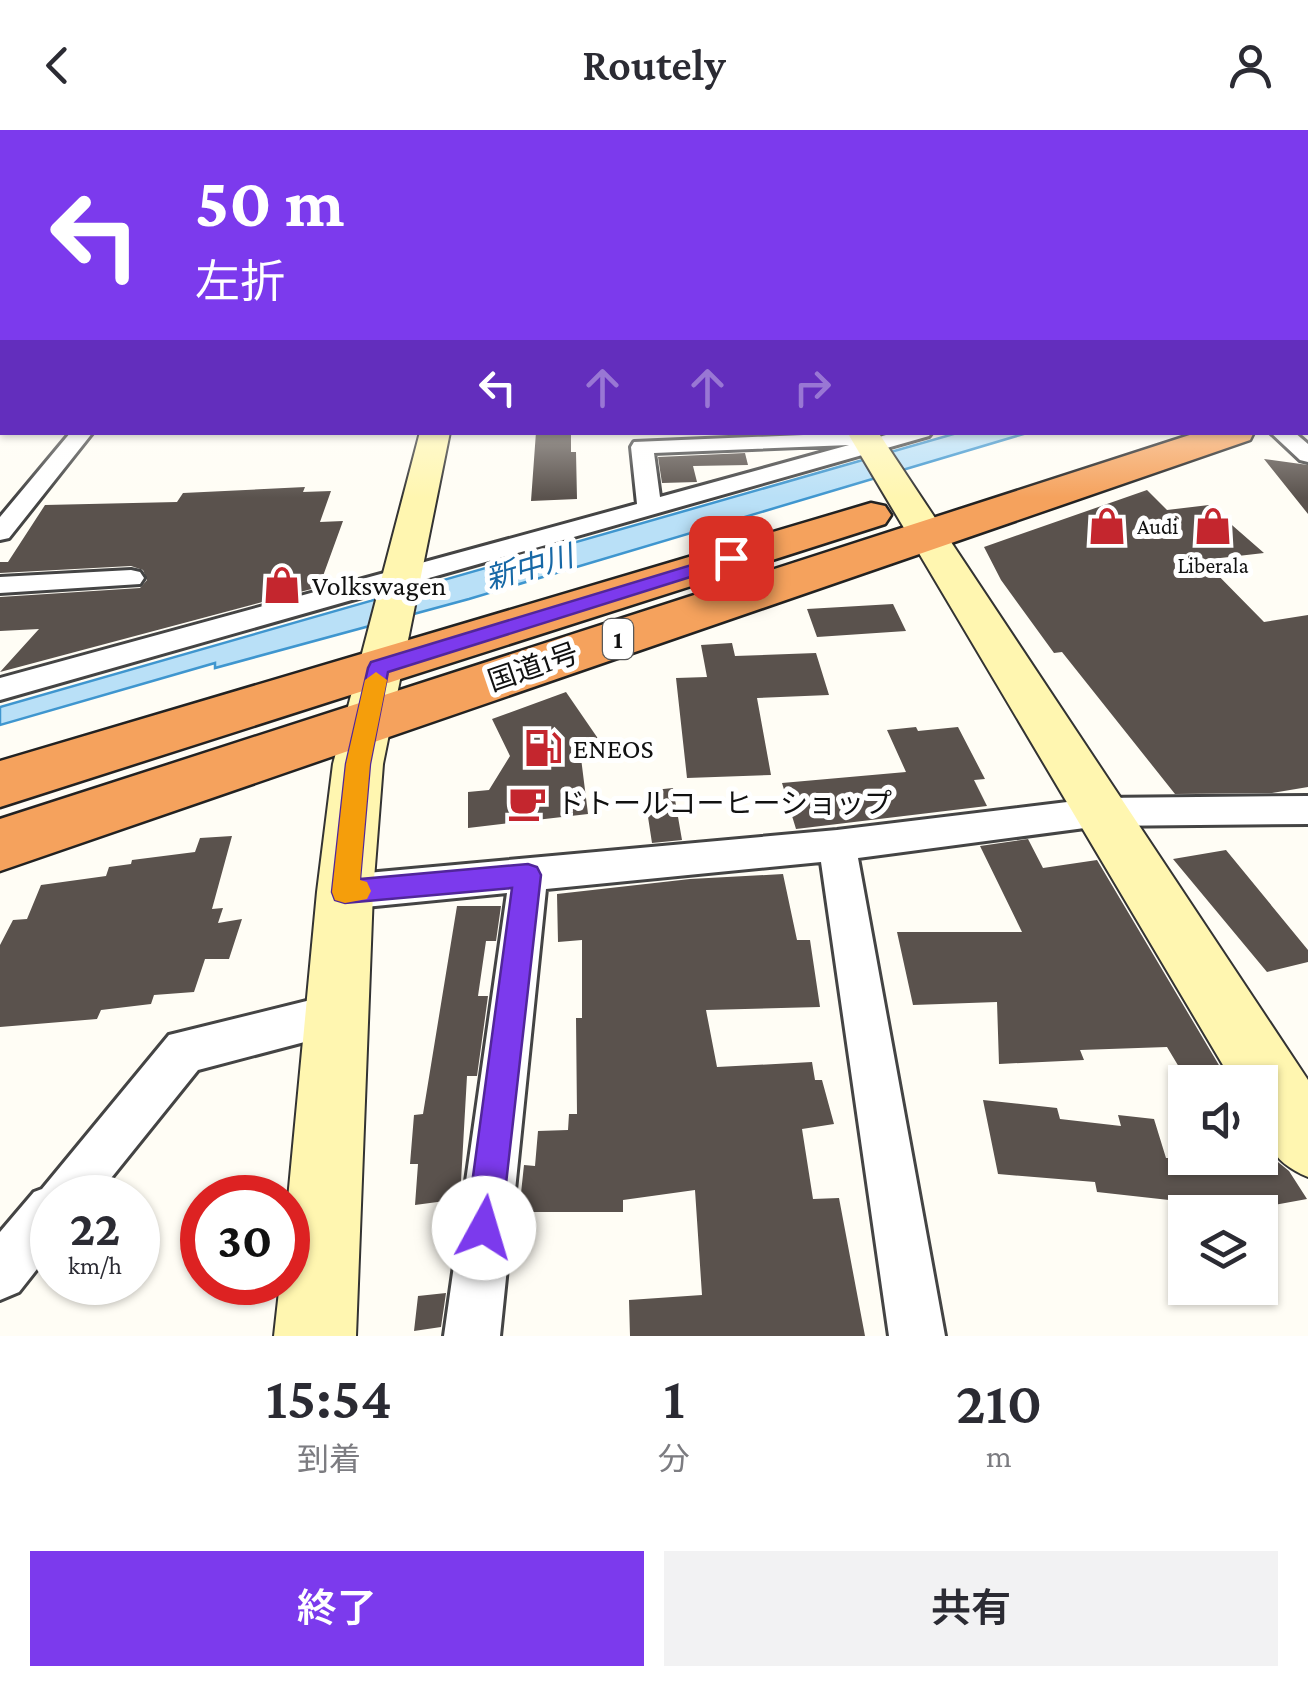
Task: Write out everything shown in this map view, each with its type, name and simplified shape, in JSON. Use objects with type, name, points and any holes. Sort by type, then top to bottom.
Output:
[{"type":"highway","name":"国道1号","points":[[0,846],[367,723],[910,510],[1129,435]]},
{"type":"highway","name":"国道1号","points":[[0,784],[381,659],[910,510],[1224,435]]},
{"type":"street","points":[[0,533],[81,435]]},
{"type":"street","points":[[314,1336],[345,892],[358,764],[434,435]]},
{"type":"street","points":[[649,507],[642,447],[898,435]]},
{"type":"street","points":[[1284,435],[1308,455]]},
{"type":"street","points":[[0,689],[649,507],[866,439]]},
{"type":"street","points":[[866,439],[1308,1142]]},
{"type":"street","points":[[0,503],[27,501]]},
{"type":"street","points":[[0,584],[131,578]]},
{"type":"street","points":[[345,892],[836,845],[1100,812],[1308,810]]},
{"type":"street","points":[[836,845],[917,1336]]},
{"type":"street","points":[[472,1336],[528,875]]},
{"type":"street","points":[[82,1175],[185,1051],[339,1014]]},
{"type":"street","points":[[0,1274],[30,1237]]},
{"type":"water","name":"新中川","points":[[950,435],[1020,435],[469,599],[215,668],[215,663],[0,725],[0,707]]},
{"type":"building","points":[[536,435],[571,435],[571,452],[576,452],[577,499],[531,501]]},
{"type":"building","points":[[745,453],[748,465],[693,466],[697,482],[662,483],[658,457]]},
{"type":"building","points":[[1264,459],[1308,465],[1308,514]]},
{"type":"building","points":[[305,487],[303,492],[331,491],[320,522],[343,521],[319,587],[0,672],[39,629],[0,631],[0,597],[140,588],[147,580],[143,570],[131,566],[0,573],[0,562],[8,562],[45,505],[177,502],[183,493]]},
{"type":"building","points":[[1147,490],[1167,510],[1209,505],[1264,553],[1203,560],[1264,622],[1308,615],[1308,787],[1272,793],[1175,794],[1062,652],[1054,653],[1001,580],[984,547]]},
{"type":"building","points":[[893,604],[906,631],[817,637],[807,609]]},
{"type":"building","points":[[732,643],[735,656],[816,653],[829,695],[757,698],[771,775],[687,778],[676,678],[707,677],[701,645]]},
{"type":"building","points":[[566,692],[599,740],[579,742],[588,814],[468,828],[468,792],[489,790],[510,756],[492,719]]},
{"type":"building","points":[[916,727],[918,731],[958,727],[985,779],[974,780],[987,806],[796,829],[782,783],[906,772],[887,730]]},
{"type":"building","points":[[673,788],[682,840],[652,843],[644,791]]},
{"type":"building","points":[[232,836],[212,909],[223,908],[218,923],[242,919],[229,959],[205,959],[194,992],[154,995],[151,1004],[101,1010],[97,1019],[0,1027],[0,945],[13,920],[27,919],[41,885],[106,876],[109,867],[131,864],[132,860],[195,852],[200,838]]},
{"type":"building","points":[[1028,839],[1043,868],[1097,860],[1219,1065],[1178,1065],[1167,1047],[1080,1050],[1084,1060],[999,1064],[997,1002],[913,1005],[897,932],[1022,932],[980,846]]},
{"type":"building","points":[[1226,850],[1308,950],[1308,962],[1267,972],[1173,859]]},
{"type":"building","points":[[783,874],[797,940],[810,940],[820,1007],[706,1010],[717,1067],[812,1062],[815,1080],[822,1080],[834,1124],[802,1129],[813,1199],[839,1198],[865,1336],[630,1336],[629,1300],[702,1295],[695,1190],[623,1200],[623,1212],[519,1212],[524,1165],[535,1166],[538,1131],[568,1130],[569,1114],[577,1114],[576,1018],[582,1018],[582,940],[558,942],[557,894],[690,879]]},
{"type":"building","points":[[457,906],[501,906],[496,941],[486,941],[478,996],[488,996],[477,1076],[467,1076],[460,1199],[415,1205],[418,1164],[410,1164],[414,1115],[423,1114]]},
{"type":"building","points":[[983,1100],[1057,1108],[1060,1119],[1121,1126],[1118,1115],[1154,1119],[1168,1158],[1168,1175],[1278,1175],[1278,1162],[1289,1171],[1307,1199],[1278,1204],[1278,1195],[1168,1195],[1168,1200],[1097,1192],[1095,1182],[998,1174]]},
{"type":"building","points":[[446,1293],[441,1327],[414,1331],[418,1296]]},
{"type":"slow traffic","points":[[357,891],[345,892],[358,764],[376,680]]},
{"type":"place","name":"Audi","points":[[1107,526]]},
{"type":"place","name":"Liberala","points":[[1213,526]]},
{"type":"place","name":"Volkswagen","points":[[282,585]]},
{"type":"place","name":"ENEOS","points":[[543,748]]},
{"type":"place","name":"ドトールコーヒーショップ","points":[[527,803]]},
{"type":"route","points":[[484,1228],[528,875],[345,892],[358,764],[379,668],[731,558]]}]
